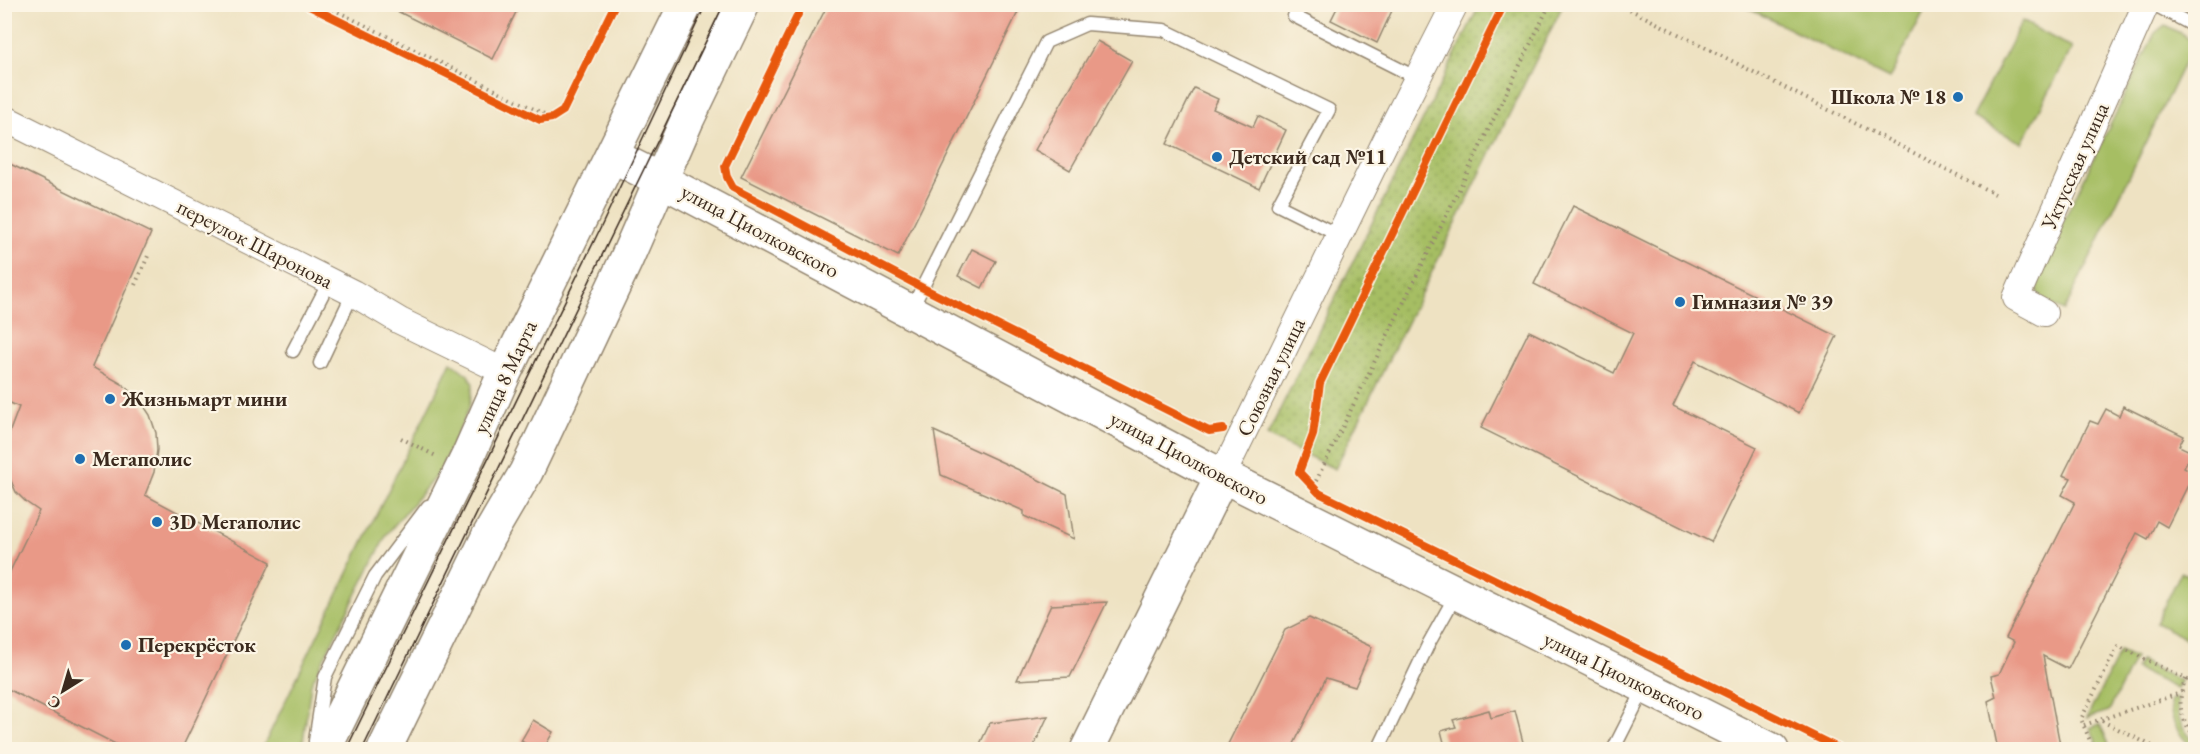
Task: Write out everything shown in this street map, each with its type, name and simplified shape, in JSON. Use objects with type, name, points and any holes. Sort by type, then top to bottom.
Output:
[{"type":"main road","name":"улица 8 Марта","points":[[324,750],[468,456],[505,372],[686,4]]},
{"type":"main road","points":[[384,750],[488,537],[526,472],[626,260],[687,120],[743,4]]},
{"type":"main road","name":"улица Циолковского","points":[[613,156],[1222,476],[1772,750]]},
{"type":"main road","name":"Союзная улица","points":[[1087,750],[1222,476]]},
{"type":"street","name":"Союзная улица","points":[[1222,476],[1455,4]]},
{"type":"street","name":"Уктусская улица","points":[[2044,313],[2016,298],[2146,4]]},
{"type":"street","name":"переулок Шаронова","points":[[4,118],[353,293],[400,321],[505,372]]},
{"type":"lane","points":[[1300,4],[1294,16],[1419,79]]},
{"type":"lane","points":[[2152,4],[2196,27]]},
{"type":"lane","points":[[911,311],[1046,42],[1087,24],[1164,30],[1329,110],[1278,205],[1340,236]]},
{"type":"lane","points":[[293,351],[329,282]]},
{"type":"lane","points":[[320,363],[353,293]]},
{"type":"lane","points":[[314,750],[326,677],[375,576],[468,456]]},
{"type":"lane","points":[[1377,750],[1429,643],[1457,593]]},
{"type":"lane","points":[[1613,750],[1646,686]]},
{"type":"path","points":[[1316,481],[1550,4]]},
{"type":"path","points":[[1619,4],[1995,194]]},
{"type":"path","points":[[319,7],[540,120],[555,116]]},
{"type":"path","points":[[135,285],[148,256]]},
{"type":"path","points":[[1306,479],[1319,493]]},
{"type":"path","points":[[2094,750],[2081,718],[2118,645],[2196,684]]},
{"type":"path","points":[[2186,679],[2181,693],[2181,712],[2184,721],[2196,737]]},
{"type":"path","points":[[2084,725],[2181,693]]},
{"type":"path","points":[[2100,720],[2160,750]]},
{"type":"path","points":[[2145,750],[2154,747]]},
{"type":"green space","points":[[1480,4],[1563,5],[1335,469],[1267,436]]},
{"type":"green space","points":[[1927,4],[1889,79],[1742,5]]},
{"type":"green space","points":[[2022,21],[2072,48],[2022,143],[1972,117]]},
{"type":"green space","points":[[2165,25],[2195,41],[2064,311],[2046,302],[2038,294],[2038,273],[2155,33]]},
{"type":"green space","points":[[451,362],[468,375],[473,384],[469,408],[440,471],[387,534],[311,684],[302,749],[262,749]]},
{"type":"green space","points":[[2181,572],[2195,579],[2195,643],[2156,623]]},
{"type":"green space","points":[[2120,651],[2135,658],[2109,711],[2087,718]]},
{"type":"green space","points":[[2140,661],[2181,681],[2177,689],[2136,669]]},
{"type":"green space","points":[[2177,698],[2181,722],[2195,742],[2195,749],[2180,734],[2174,722],[2170,700]]},
{"type":"green space","points":[[2100,724],[2111,749],[2100,749],[2090,728]]},
{"type":"building","points":[[383,4],[520,4],[493,59]]},
{"type":"building","points":[[828,4],[1022,4],[898,256],[741,177]]},
{"type":"building","points":[[1339,4],[1395,4],[1377,43],[1331,20]]},
{"type":"building","points":[[1097,41],[1132,61],[1070,170],[1035,150]]},
{"type":"building","points":[[1194,88],[1218,99],[1213,109],[1253,127],[1258,116],[1286,130],[1259,188],[1167,144]]},
{"type":"building","name":"Мегаполис","points":[[4,161],[151,233],[92,367],[122,384],[138,397],[150,415],[156,433],[157,450],[154,472],[145,495],[271,562],[181,750],[127,750],[4,687],[4,584],[39,511],[16,492],[4,465],[5,444],[19,407],[4,400]]},
{"type":"building","points":[[1573,206],[1837,336],[1799,413],[1695,361],[1673,406],[1757,447],[1711,542],[1481,428],[1529,331],[1614,373],[1633,333],[1534,284]]},
{"type":"building","points":[[972,249],[996,261],[982,288],[958,276]]},
{"type":"building","points":[[2123,406],[2184,436],[2179,446],[2192,452],[2184,467],[2194,473],[2167,527],[2157,521],[2148,539],[2137,533],[2068,669],[2043,656],[2061,750],[1998,750],[1988,701],[1996,697],[1991,676],[1999,674],[2014,642],[2006,638],[2075,502],[2062,495],[2071,478],[2063,475],[2090,421],[2098,424],[2106,409],[2119,416]]},
{"type":"building","points":[[934,431],[1067,494],[1074,539],[1024,516],[1024,511],[941,475]]},
{"type":"building","points":[[1107,602],[1070,677],[1017,680],[1051,605]]},
{"type":"building","points":[[1309,618],[1372,647],[1355,687],[1326,678],[1291,750],[1225,750],[1285,630]]},
{"type":"building","points":[[1489,710],[1491,718],[1515,711],[1525,750],[1446,750],[1441,731],[1456,727],[1453,720]]},
{"type":"building","points":[[1048,716],[1032,750],[977,750],[990,723]]},
{"type":"building","points":[[533,720],[553,732],[543,750],[536,750],[521,741]]},
{"type":"tram line","points":[[346,750],[600,229],[706,4]]},
{"type":"tram line","points":[[362,750],[724,4]]},
{"type":"cycle path","points":[[305,4],[540,120],[552,118],[563,111],[615,4]]},
{"type":"cycle path","points":[[803,4],[725,166],[727,177],[733,188],[923,288],[1209,431],[1223,429]]},
{"type":"cycle path","points":[[1504,4],[1320,383],[1313,435],[1299,472],[1319,493],[1842,750]]},
{"type":"place","name":"Школа № 18","points":[[1958,97]]},
{"type":"place","name":"Детский сад №11","points":[[1217,157]]},
{"type":"place","name":"Гимназия № 39","points":[[1680,302]]},
{"type":"place","name":"Жизньмарт мини","points":[[110,399]]},
{"type":"place","name":"Мегаполис","points":[[80,459]]},
{"type":"place","name":"3D Мегаполис","points":[[157,522]]},
{"type":"place","name":"Перекрёсток","points":[[126,645]]}]
